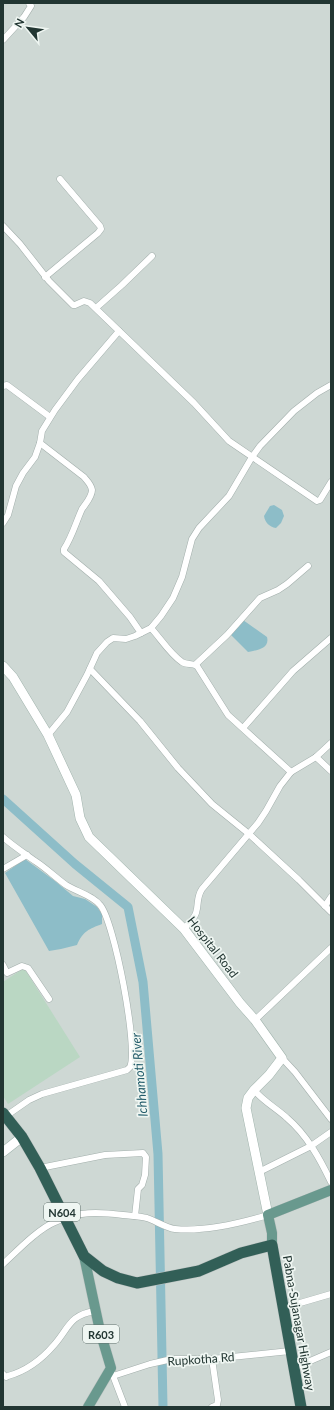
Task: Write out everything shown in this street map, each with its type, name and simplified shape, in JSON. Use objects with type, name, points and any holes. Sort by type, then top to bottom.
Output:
[{"type":"highway","name":"N604","points":[[4,1114],[22,1137],[40,1168],[84,1256],[103,1271],[118,1278],[137,1283],[199,1271],[241,1253],[272,1245]]},
{"type":"highway","name":"Pabna-Sujanagar Highway","points":[[272,1245],[301,1407]]},
{"type":"main road","name":"Hospital Road","points":[[3,666],[13,677],[48,735],[76,795],[80,818],[89,837],[184,929],[240,1003],[255,1020],[282,1058]]},
{"type":"main road","points":[[272,1245],[272,1233],[246,1108],[248,1098],[282,1058]]},
{"type":"main road","points":[[3,1152],[22,1137]]},
{"type":"main road","points":[[268,1214],[331,1190]]},
{"type":"main road","name":"R603","points":[[84,1256],[95,1311],[112,1372]]},
{"type":"main road","points":[[88,1407],[112,1372]]},
{"type":"street","points":[[3,40],[24,17],[31,6],[29,3]]},
{"type":"street","points":[[45,276],[101,229],[60,179]]},
{"type":"street","points":[[3,226],[20,244],[45,276],[73,305],[76,305],[81,301],[87,301],[96,308],[194,403],[229,441],[316,501],[320,500],[331,482]]},
{"type":"street","points":[[96,308],[152,256]]},
{"type":"street","points":[[3,522],[8,515],[16,486],[34,457],[40,443],[42,431],[50,417],[65,394],[120,331]]},
{"type":"street","points":[[3,386],[6,385],[50,417]]},
{"type":"street","points":[[48,735],[67,712],[97,653],[107,642],[113,638],[126,639],[141,633],[151,628],[161,616],[173,598],[182,578],[192,539],[199,528],[229,496],[252,457],[273,431],[294,411],[317,393],[331,385]]},
{"type":"street","points":[[40,443],[84,477],[92,488],[90,496],[82,509],[64,552],[99,581],[130,617],[141,633]]},
{"type":"street","points":[[196,664],[227,635],[260,598],[278,590],[308,566]]},
{"type":"street","points":[[151,628],[171,652],[182,662],[196,664],[228,714],[291,772]]},
{"type":"street","points":[[243,728],[293,671],[331,638]]},
{"type":"street","points":[[90,669],[140,721],[178,768],[212,804],[249,834],[331,912]]},
{"type":"street","points":[[184,929],[195,917],[198,898],[202,889],[249,834],[266,811],[280,786],[291,772],[316,757],[331,743]]},
{"type":"street","points":[[316,757],[331,771]]},
{"type":"street","points":[[3,837],[66,885],[94,899],[102,906],[112,936],[122,979],[131,1035],[132,1064],[127,1070],[42,1094],[28,1100],[4,1114]]},
{"type":"street","points":[[3,869],[27,855]]},
{"type":"street","points":[[325,906],[331,897]]},
{"type":"street","points":[[255,1020],[331,948]]},
{"type":"street","points":[[3,965],[5,974],[22,966],[28,968],[49,999]]},
{"type":"street","points":[[282,1058],[295,1072],[331,1119]]},
{"type":"street","points":[[254,1090],[288,1119],[312,1146],[331,1182]]},
{"type":"street","points":[[259,1172],[312,1146],[331,1132]]},
{"type":"street","points":[[40,1168],[105,1155],[143,1153],[146,1157],[144,1175],[142,1185],[138,1189],[135,1216]]},
{"type":"street","points":[[3,1264],[53,1222],[84,1213],[100,1212],[135,1216],[146,1218],[173,1229],[194,1230],[244,1222],[268,1214]]},
{"type":"street","points":[[283,1308],[331,1294]]},
{"type":"street","points":[[3,1374],[6,1377],[32,1365],[55,1344],[70,1323],[87,1312],[95,1311]]},
{"type":"street","name":"Rupkotha Rd","points":[[112,1372],[172,1359],[212,1359],[290,1351]]},
{"type":"street","points":[[294,1368],[331,1352]]},
{"type":"street","points":[[212,1359],[218,1400],[217,1405],[212,1407]]},
{"type":"street","points":[[112,1372],[125,1407]]},
{"type":"shaded area","points":[[3,3],[331,3],[331,1407],[3,1407]]},
{"type":"green space","points":[[24,968],[80,1057],[8,1104],[3,1096],[3,982]]},
{"type":"water","points":[[274,505],[282,510],[284,516],[281,523],[276,528],[271,527],[268,524],[264,516],[270,506]]},
{"type":"water","points":[[243,620],[267,637],[267,644],[265,646],[259,650],[248,652],[230,634]]},
{"type":"water","points":[[25,859],[73,896],[85,899],[97,907],[102,914],[102,924],[87,931],[77,945],[49,951],[5,873]]},
{"type":"waterway","name":"Ichhamoti River","points":[[3,799],[75,864],[128,907],[143,982],[158,1154],[163,1407]]}]
